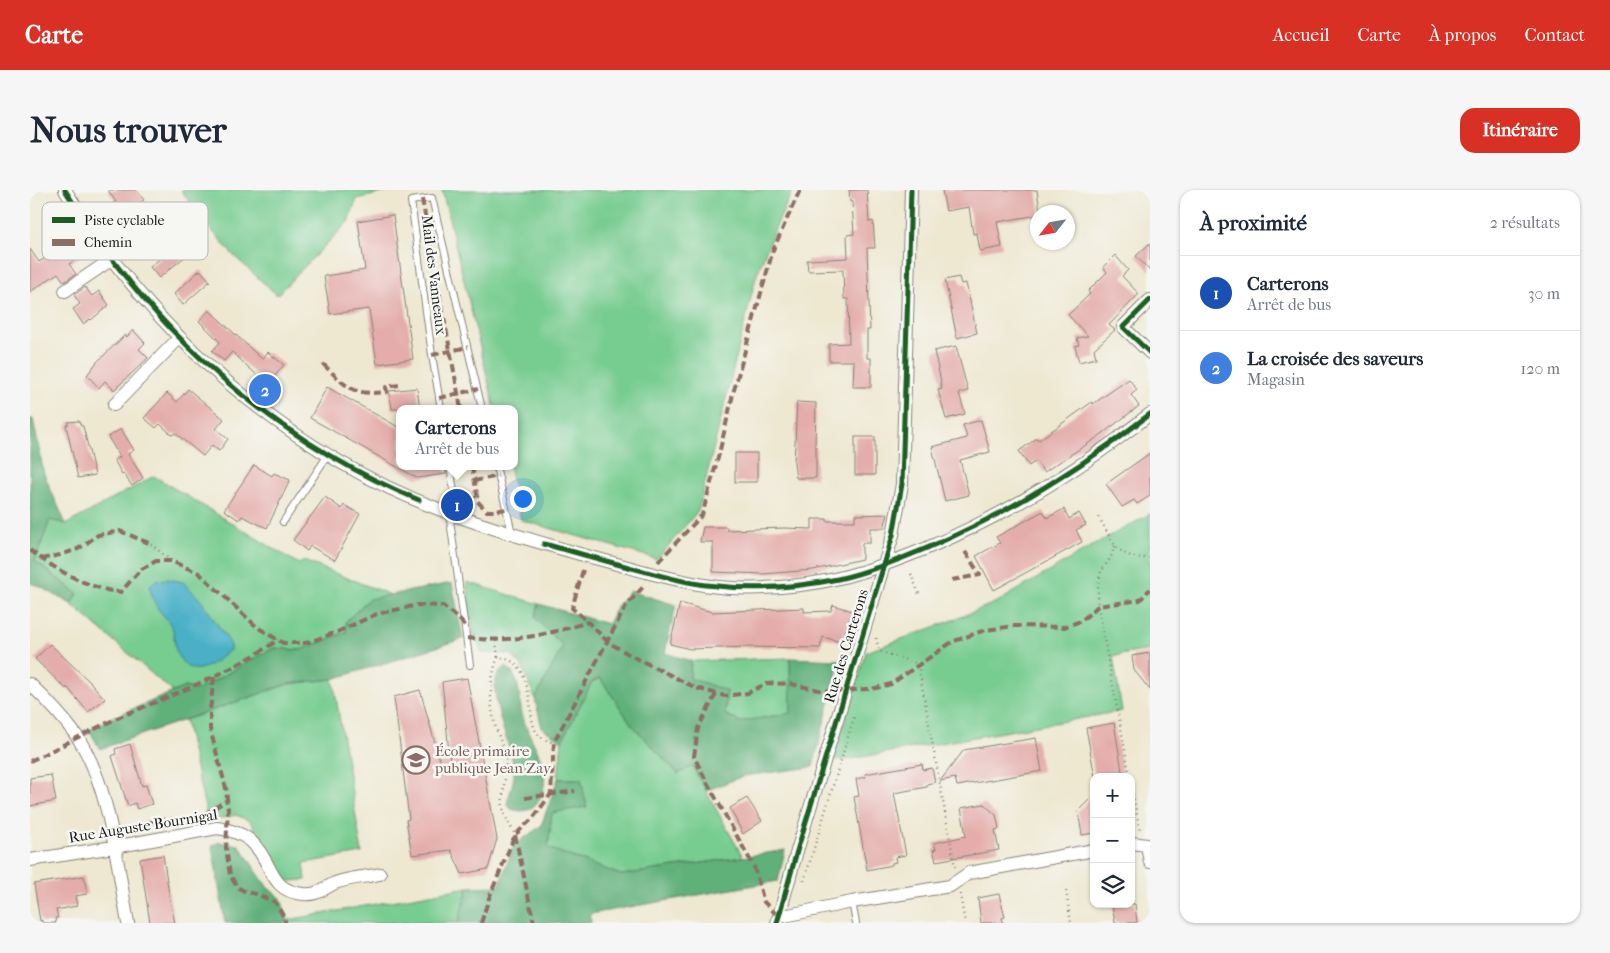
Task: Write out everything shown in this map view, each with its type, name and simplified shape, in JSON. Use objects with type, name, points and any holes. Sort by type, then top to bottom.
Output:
[{"type":"street","points":[[65,190],[73,202]]},
{"type":"street","name":"Rue des Carterons","points":[[778,920],[797,851],[893,535],[902,484],[911,190]]},
{"type":"street","points":[[65,291],[111,260]]},
{"type":"street","points":[[113,260],[144,300],[179,338],[237,390],[288,430],[346,466],[451,514],[512,534],[654,574],[705,585],[751,588],[800,585],[839,579],[884,566],[964,532],[1004,511],[1060,479],[1120,438],[1150,414]]},
{"type":"street","points":[[1150,300],[1123,327],[1150,354]]},
{"type":"street","points":[[114,405],[179,338]]},
{"type":"street","points":[[30,684],[53,706],[77,737],[89,760],[103,796],[128,923]]},
{"type":"street","name":"Rue Auguste Bournigal","points":[[30,860],[114,848],[217,828],[243,835],[258,848],[274,879],[284,889],[303,894],[322,891],[335,883],[380,874]]},
{"type":"street","points":[[1142,844],[1150,862]]},
{"type":"street","points":[[778,920],[852,902],[950,886],[968,873],[1090,851]]},
{"type":"lane","name":"Mail des Vanneaux","points":[[440,405],[411,201],[432,198],[481,405]]},
{"type":"lane","points":[[283,522],[328,454]]},
{"type":"lane","points":[[451,470],[455,498],[451,514],[470,665]]},
{"type":"lane","points":[[497,470],[512,534]]},
{"type":"lane","points":[[852,902],[856,923]]},
{"type":"path","points":[[1099,517],[1115,546],[1121,552],[1129,556],[1150,558]]},
{"type":"path","points":[[151,544],[171,561]]},
{"type":"path","points":[[1115,546],[1110,559],[1101,571],[1098,583],[1098,606],[1129,773]]},
{"type":"path","points":[[911,574],[919,594]]},
{"type":"path","points":[[876,635],[879,651],[918,664],[965,923]]},
{"type":"path","points":[[496,641],[498,657],[493,669],[490,690],[491,708],[505,759],[506,772],[502,806],[515,835]]},
{"type":"path","points":[[498,657],[516,664],[521,670],[529,695],[536,732],[554,744]]},
{"type":"path","points":[[803,886],[856,708]]},
{"type":"path","points":[[1135,806],[1142,844]]},
{"type":"path","points":[[1066,891],[1072,923]]},
{"type":"green space","points":[[181,190],[394,190],[357,199],[348,222],[277,295],[233,255],[208,226],[208,202],[190,202]]},
{"type":"green space","points":[[442,190],[793,190],[773,233],[756,277],[698,511],[657,559],[521,520],[510,470],[518,470],[518,405],[494,405]]},
{"type":"green space","points":[[30,419],[33,419],[44,474],[66,524],[50,520],[35,561],[78,594],[71,604],[30,583]]},
{"type":"green space","points":[[154,476],[299,564],[304,561],[391,595],[369,599],[346,621],[346,632],[301,650],[274,648],[197,691],[185,687],[173,692],[71,604],[78,594],[34,561],[50,520],[67,524]]},
{"type":"green space","points":[[1150,514],[1150,650],[1113,656],[1122,711],[845,760],[833,759],[866,652],[999,601]]},
{"type":"green space","points":[[467,582],[539,604],[535,618],[563,646],[535,699],[522,666],[511,654],[482,653],[471,626]]},
{"type":"green space","points":[[452,583],[463,639],[333,679],[288,684],[100,749],[89,730],[111,718],[185,687],[197,690],[274,648],[301,650],[346,632],[346,621],[369,599]]},
{"type":"green space","points":[[630,591],[676,605],[665,653],[691,661],[690,678],[727,691],[725,714],[739,722],[791,713],[790,658],[840,660],[813,767],[743,776],[706,791],[693,766],[678,774],[632,725],[600,678],[592,682],[562,741],[542,728],[535,699],[563,646],[535,618],[539,604],[608,624],[616,607]]},
{"type":"green space","points":[[790,658],[791,713],[739,722],[725,714],[690,678],[691,661]]},
{"type":"green space","points":[[506,667],[515,677],[519,690],[521,711],[539,755],[544,774],[542,794],[531,809],[525,811],[511,809],[507,804],[514,773],[513,762],[496,700],[495,685],[498,674]]},
{"type":"green space","points":[[600,678],[632,725],[692,766],[743,857],[621,875],[548,848],[552,812],[581,779],[558,779],[562,741],[592,682]]},
{"type":"green space","points":[[333,679],[362,853],[304,863],[306,880],[289,881],[280,874],[250,821],[236,815],[208,821],[185,720],[288,684]]},
{"type":"green space","points":[[558,779],[581,779],[587,807],[552,813],[548,848],[621,875],[785,850],[778,881],[590,914],[591,923],[458,923],[468,887],[499,886],[514,845],[541,826]]},
{"type":"green space","points":[[219,842],[239,845],[268,888],[281,898],[288,923],[225,923],[212,846]]},
{"type":"green space","points":[[468,887],[458,923],[288,923],[288,920]]},
{"type":"water","points":[[168,579],[183,582],[200,599],[230,643],[230,650],[216,661],[202,668],[195,669],[183,662],[175,647],[173,630],[152,597],[150,585],[157,580]]},
{"type":"building","points":[[108,190],[136,190],[144,200],[141,202],[116,202]]},
{"type":"building","points":[[849,190],[867,190],[869,222],[873,221],[875,248],[867,248],[870,330],[867,330],[867,358],[871,358],[871,387],[853,387],[854,361],[829,361],[829,344],[849,343],[848,299],[844,299],[843,270],[808,271],[807,260],[848,258],[847,235],[854,234],[852,202],[850,202]]},
{"type":"building","points":[[942,190],[1037,190],[1039,205],[1030,205],[1030,216],[997,222],[1002,247],[980,251],[977,233],[973,234],[969,207],[946,211]]},
{"type":"building","points":[[393,215],[413,359],[377,364],[369,309],[330,314],[324,276],[365,270],[358,221]]},
{"type":"building","points":[[1150,243],[1150,271],[1136,256]]},
{"type":"building","points":[[30,249],[39,262],[42,260],[75,260],[69,264],[76,274],[64,282],[58,273],[30,292]]},
{"type":"building","points":[[1115,255],[1128,270],[1122,276],[1139,294],[1109,325],[1115,330],[1094,349],[1096,358],[1079,362],[1075,346],[1079,345],[1077,338],[1088,336],[1068,315],[1090,294],[1088,291],[1107,272],[1103,267]]},
{"type":"building","points":[[158,260],[181,260],[159,278],[150,267]]},
{"type":"building","points":[[200,270],[210,281],[183,305],[174,294]]},
{"type":"building","points":[[959,277],[961,284],[966,283],[977,333],[957,338],[945,280]]},
{"type":"building","points":[[85,287],[92,296],[99,291],[109,305],[83,324],[73,309],[80,304],[74,295]]},
{"type":"building","points":[[209,310],[262,359],[268,352],[284,365],[269,383],[258,376],[232,352],[224,361],[212,351],[220,342],[199,321]]},
{"type":"building","points":[[133,330],[145,343],[139,349],[148,358],[114,390],[105,381],[99,388],[87,375],[97,362],[125,335],[127,337]]},
{"type":"building","points":[[956,346],[968,391],[959,393],[965,414],[946,419],[938,390],[942,389],[934,351]]},
{"type":"building","points":[[1129,379],[1137,390],[1131,395],[1139,406],[1098,437],[1044,472],[1036,461],[1029,466],[1019,451],[1037,438],[1039,440],[1092,402],[1093,404]]},
{"type":"building","points":[[327,387],[396,426],[396,466],[310,418]]},
{"type":"building","points":[[417,388],[419,405],[396,405],[396,409],[392,409],[389,391]]},
{"type":"building","points":[[188,389],[224,419],[216,429],[228,439],[219,451],[212,445],[203,456],[175,433],[172,435],[160,424],[156,428],[144,418],[167,393],[177,402]]},
{"type":"building","points":[[797,402],[816,403],[816,478],[796,478],[794,463]]},
{"type":"building","points":[[981,420],[990,452],[960,460],[969,495],[945,501],[932,447],[967,438],[963,425]]},
{"type":"building","points":[[79,421],[81,426],[83,426],[95,475],[78,478],[66,425],[68,425],[68,422]]},
{"type":"building","points":[[121,429],[134,450],[128,454],[143,478],[132,486],[114,460],[120,457],[108,437]]},
{"type":"building","points":[[855,437],[875,437],[875,475],[855,475]]},
{"type":"building","points":[[735,453],[757,453],[757,482],[735,482]]},
{"type":"building","points":[[1150,453],[1150,496],[1137,504],[1134,500],[1122,507],[1106,484]]},
{"type":"building","points":[[254,465],[272,476],[274,473],[290,480],[267,528],[242,516],[239,520],[224,510]]},
{"type":"building","points":[[403,470],[446,470],[446,474],[417,478]]},
{"type":"building","points":[[325,497],[342,509],[344,505],[360,514],[335,560],[310,546],[307,551],[293,540]]},
{"type":"building","points":[[1064,509],[1069,519],[1079,513],[1086,525],[1076,530],[1082,542],[994,590],[976,556],[1000,543],[996,537],[1043,511],[1047,518]]},
{"type":"building","points":[[888,514],[884,528],[870,528],[870,543],[862,543],[862,559],[813,570],[763,574],[713,572],[713,542],[700,542],[703,527],[727,527],[727,530],[812,529],[812,519],[855,521],[855,515]]},
{"type":"building","points":[[680,603],[712,612],[804,608],[804,612],[831,611],[833,605],[852,611],[841,642],[823,637],[820,648],[748,647],[690,649],[670,644]]},
{"type":"building","points":[[50,644],[105,699],[88,712],[67,687],[66,689],[35,659]]},
{"type":"building","points":[[1150,653],[1150,690],[1134,670],[1132,656]]},
{"type":"building","points":[[467,678],[497,839],[488,869],[462,874],[451,850],[412,855],[406,820],[409,819],[394,697],[420,690],[441,764],[450,762],[442,682]]},
{"type":"building","points":[[1114,723],[1122,773],[1094,773],[1086,728]]},
{"type":"building","points":[[1036,738],[1042,771],[957,786],[955,778],[940,781],[964,750]]},
{"type":"building","points":[[130,744],[142,786],[146,785],[152,804],[137,809],[135,803],[128,806],[112,756],[116,754],[115,749]]},
{"type":"building","points":[[922,764],[923,770],[932,768],[935,782],[927,784],[927,787],[894,793],[906,855],[895,857],[896,862],[892,863],[892,865],[867,870],[854,797],[859,796],[856,779],[866,777],[865,774]]},
{"type":"building","points":[[51,775],[56,801],[30,806],[30,778]]},
{"type":"building","points":[[747,798],[762,821],[743,834],[730,808]]},
{"type":"building","points":[[1090,799],[1090,834],[1082,835],[1078,811]]},
{"type":"building","points":[[984,804],[996,815],[999,829],[995,830],[999,850],[936,861],[933,850],[936,849],[934,843],[966,836],[961,808]]},
{"type":"building","points":[[163,855],[175,923],[150,923],[140,859]]},
{"type":"building","points":[[84,876],[87,894],[75,896],[77,906],[56,910],[58,918],[55,918],[56,923],[42,923],[42,920],[40,921],[34,884]]},
{"type":"building","points":[[999,894],[1005,917],[1002,918],[1003,923],[981,923],[978,898]]},
{"type":"building","points":[[1135,904],[1137,923],[1115,923],[1113,908],[1135,908]]},
{"type":"marked path","points":[[658,562],[702,515],[773,250],[800,190]]},
{"type":"marked path","points":[[422,199],[460,405]]},
{"type":"marked path","points":[[432,355],[468,347]]},
{"type":"marked path","points":[[323,364],[338,379],[358,391],[366,393],[387,392],[386,387],[399,385]]},
{"type":"marked path","points":[[439,398],[478,389]]},
{"type":"marked path","points":[[473,470],[478,500]]},
{"type":"marked path","points":[[474,481],[498,476]]},
{"type":"marked path","points":[[455,498],[474,498],[487,511],[506,509]]},
{"type":"marked path","points":[[41,559],[78,549],[98,535],[120,531],[151,544]]},
{"type":"marked path","points":[[30,550],[73,577],[98,588],[121,592],[140,570],[156,561],[171,561],[199,573],[257,627],[283,643],[306,643],[337,632],[377,614],[418,605],[443,606],[461,621],[466,628]]},
{"type":"marked path","points":[[952,580],[980,575],[964,550]]},
{"type":"marked path","points":[[583,570],[572,608],[588,622]]},
{"type":"marked path","points":[[481,923],[489,898],[515,835],[533,818],[551,794],[554,742],[626,606],[643,587]]},
{"type":"marked path","points":[[467,638],[513,639],[558,631],[588,622],[608,642],[630,655],[696,688],[725,696],[748,693],[767,683],[791,684],[824,691],[845,691],[876,688],[891,684],[952,642],[985,630],[1015,626],[1064,627],[1081,621],[1098,606],[1140,600],[1150,589]]},
{"type":"marked path","points":[[30,761],[120,717],[221,673],[278,640]]},
{"type":"marked path","points":[[214,677],[210,729],[226,788],[228,809],[226,848],[230,875],[237,887],[275,902],[285,919],[285,923]]},
{"type":"marked path","points":[[716,694],[698,728],[694,757],[754,867],[764,902],[779,917]]},
{"type":"marked path","points":[[525,798],[575,791]]},
{"type":"marked path","points":[[112,835],[159,820],[197,819],[227,800]]},
{"type":"marked path","points":[[515,835],[534,923]]},
{"type":"cycle path","points":[[65,190],[73,202]]},
{"type":"cycle path","points":[[777,923],[893,535],[902,484],[911,190]]},
{"type":"cycle path","points":[[113,260],[175,333],[218,374],[263,411],[312,445],[364,475],[419,500]]},
{"type":"cycle path","points":[[1150,300],[1123,327],[1150,353]]},
{"type":"cycle path","points":[[544,544],[661,576],[706,585],[772,587],[838,579],[872,569],[927,548],[1015,505],[1097,453],[1150,414]]},
{"type":"place","name":"La croisée des saveurs","points":[[265,390]]},
{"type":"place","name":"Carterons","points":[[457,505]]},
{"type":"place","name":"École primaire publique Jean Zay","points":[[416,760]]}]
